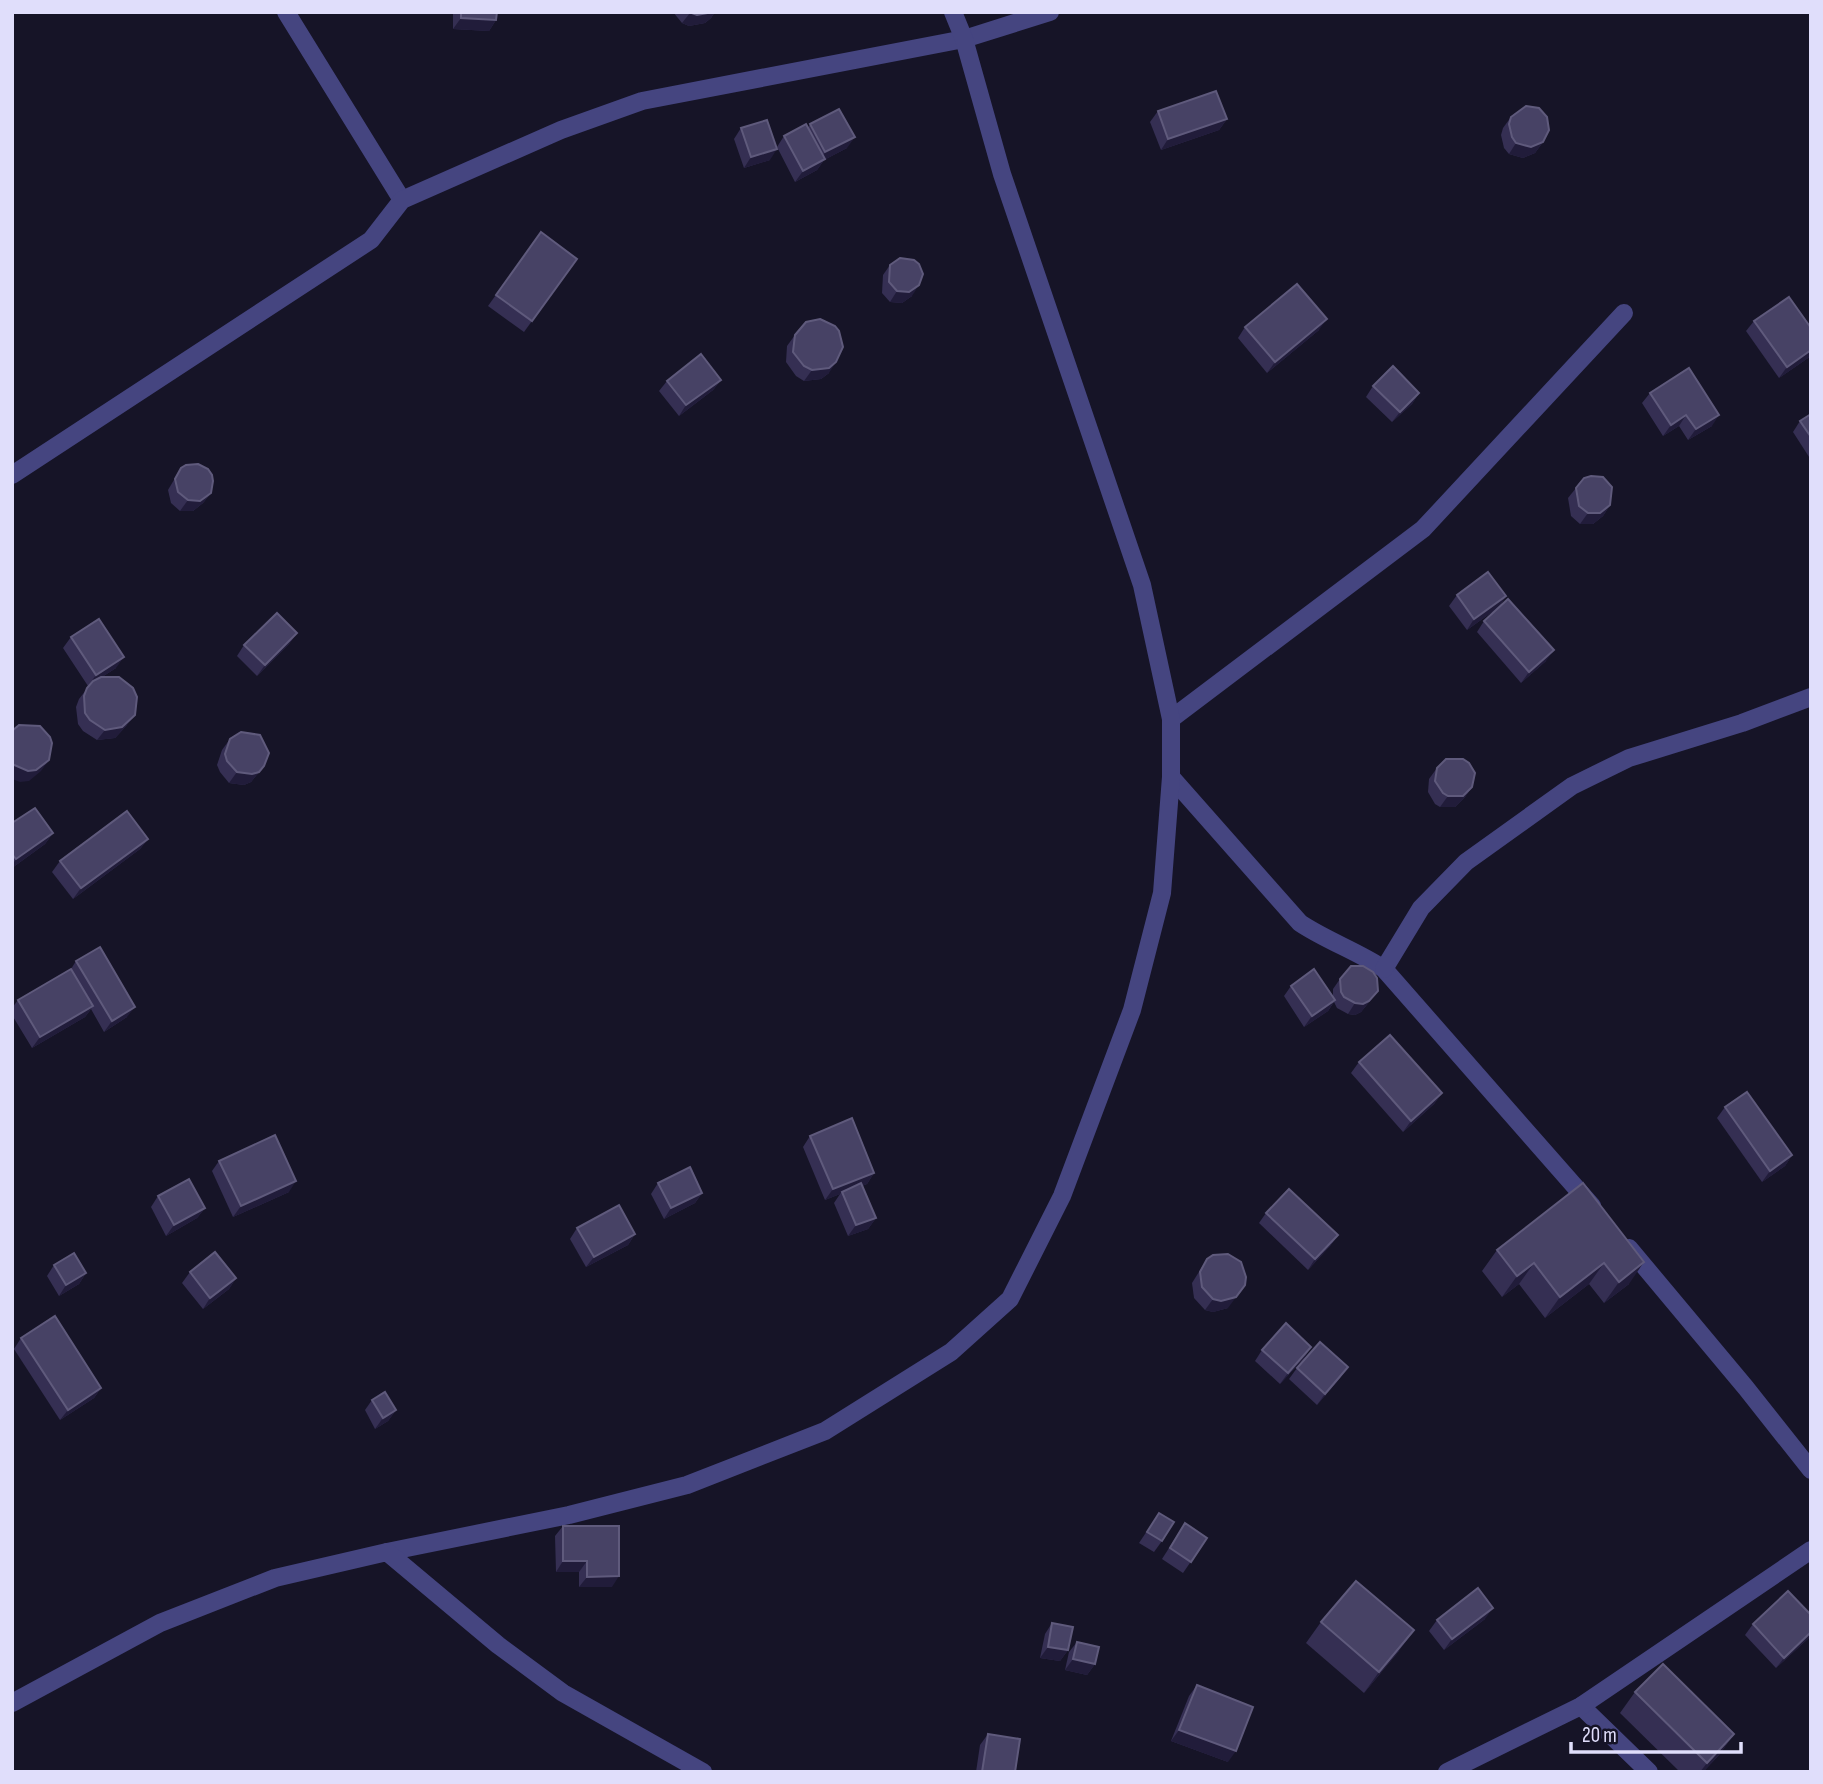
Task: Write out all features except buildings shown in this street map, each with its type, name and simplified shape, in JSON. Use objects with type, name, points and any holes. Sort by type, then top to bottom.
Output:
[{"type":"street","points":[[286,12],[402,200]]},
{"type":"street","points":[[12,1703],[160,1623],[275,1578],[569,1515],[687,1485],[825,1431],[951,1352],[1010,1299],[1062,1196],[1132,1010],[1162,893],[1171,777],[1171,719],[1142,585],[1002,174],[964,39],[953,12]]},
{"type":"street","points":[[12,475],[371,240],[402,200],[561,130],[642,101],[964,39],[1050,12]]},
{"type":"street","points":[[1171,719],[1423,529],[1624,313]]},
{"type":"street","points":[[1384,969],[1421,908],[1466,862],[1572,786],[1629,758],[1742,723],[1811,697]]},
{"type":"street","points":[[1171,777],[1300,923],[1384,969],[1713,1347],[1811,1470]]},
{"type":"street","points":[[1447,1772],[1581,1706],[1811,1550]]},
{"type":"street","points":[[387,1552],[498,1644],[563,1693],[703,1772]]},
{"type":"street","points":[[1581,1706],[1650,1772]]}]
